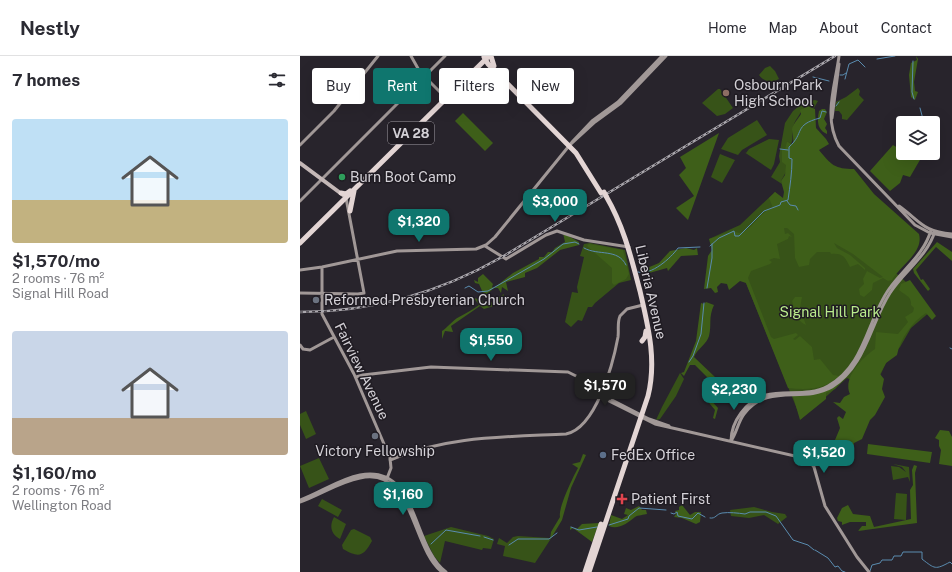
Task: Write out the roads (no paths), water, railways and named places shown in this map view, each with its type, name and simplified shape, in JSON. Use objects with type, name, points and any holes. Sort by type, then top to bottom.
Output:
[{"type":"highway","name":"Liberia Avenue","points":[[486,58],[570,145]]},
{"type":"highway","name":"Liberia Avenue","points":[[486,58],[587,163],[621,223],[651,340],[652,364],[649,390],[585,572]]},
{"type":"highway","name":"VA 28","points":[[476,68],[486,58]]},
{"type":"highway","name":"VA 28","points":[[476,68],[486,58]]},
{"type":"highway","name":"VA 28","points":[[300,243],[440,104]]},
{"type":"highway","points":[[341,193],[347,193],[360,183]]},
{"type":"highway","points":[[350,211],[351,199],[356,188]]},
{"type":"highway","name":"Liberia Avenue","points":[[589,572],[639,415],[646,387],[649,369],[646,331],[642,306]]},
{"type":"highway","points":[[642,341],[645,337],[646,331]]},
{"type":"main road","points":[[300,145],[334,111],[378,56]]},
{"type":"main road","points":[[411,56],[418,68]]},
{"type":"main road","points":[[431,70],[445,56]]},
{"type":"main road","points":[[300,270],[322,267],[397,251],[471,249],[484,246],[495,237],[558,158],[592,121],[618,102],[662,56]]},
{"type":"main road","points":[[570,145],[595,122],[621,103],[666,56]]},
{"type":"main road","points":[[839,56],[832,99],[832,119],[834,134],[842,150],[915,225],[933,232],[952,235]]},
{"type":"main road","points":[[431,82],[439,91]]},
{"type":"main road","points":[[300,200],[397,104]]},
{"type":"main road","points":[[300,163],[346,198],[350,211],[365,291],[361,294],[300,293]]},
{"type":"main road","points":[[484,246],[503,258],[507,258],[550,232],[560,231],[584,240],[627,247]]},
{"type":"main road","points":[[731,441],[738,417],[755,400],[775,392],[817,390],[829,385],[839,378],[862,348],[888,291],[921,252],[933,232]]},
{"type":"main road","name":"Fairview Avenue","points":[[322,267],[322,314],[356,377],[390,460],[391,466],[387,480]]},
{"type":"main road","points":[[390,460],[415,450],[455,441],[569,433],[578,429],[584,423],[600,395],[611,367],[618,338],[619,317],[626,310],[642,306]]},
{"type":"main road","points":[[300,345],[305,350],[310,350],[334,337]]},
{"type":"main road","points":[[356,377],[431,367],[565,372],[576,375],[600,395],[612,402],[639,415],[671,427],[806,459],[812,462],[825,506],[859,560],[869,572]]},
{"type":"main road","points":[[600,395],[621,404],[639,415]]},
{"type":"main road","points":[[612,402],[621,404]]},
{"type":"main road","points":[[379,476],[386,474],[391,466]]},
{"type":"main road","points":[[300,501],[354,476],[368,474],[379,476],[396,484],[404,492],[432,558],[446,572]]},
{"type":"main road","points":[[300,501],[359,478],[374,477],[387,480],[402,495],[427,553],[438,572]]},
{"type":"main road","points":[[434,565],[442,572]]},
{"type":"waterway","points":[[877,59],[895,56]]},
{"type":"waterway","points":[[845,79],[849,64],[858,60],[865,67]]},
{"type":"waterway","points":[[913,61],[912,92],[914,99]]},
{"type":"waterway","points":[[840,75],[846,73]]},
{"type":"waterway","points":[[813,77],[829,81]]},
{"type":"waterway","points":[[836,106],[839,102]]},
{"type":"waterway","points":[[920,108],[922,116]]},
{"type":"waterway","points":[[710,246],[719,238],[734,231],[735,236],[739,236],[764,211],[780,205],[781,202],[788,200],[792,164],[792,159],[789,158],[789,147],[797,138],[800,130],[806,124],[820,118],[822,111],[826,112]]},
{"type":"waterway","points":[[780,149],[788,150]]},
{"type":"waterway","points":[[787,201],[790,205],[796,206],[798,210]]},
{"type":"waterway","points":[[465,288],[469,286],[478,292],[488,291],[544,259],[563,244],[575,242],[579,244]]},
{"type":"waterway","points":[[707,288],[712,258],[712,244]]},
{"type":"waterway","points":[[638,272],[643,273],[655,269],[671,257],[678,248],[700,247]]},
{"type":"waterway","points":[[584,248],[595,252],[618,256],[626,265]]},
{"type":"waterway","points":[[689,362],[693,356],[701,334],[704,303]]},
{"type":"waterway","points":[[609,525],[628,519],[629,516],[639,508],[666,510]]},
{"type":"waterway","points":[[671,513],[674,514],[677,512],[678,516],[692,519],[698,513],[705,517]]},
{"type":"waterway","points":[[710,518],[714,518],[718,514],[722,513],[745,514],[750,512],[766,512],[776,516],[793,540],[808,545],[814,550]]},
{"type":"waterway","points":[[571,527],[579,530],[597,527]]},
{"type":"waterway","points":[[431,544],[446,530],[480,536]]},
{"type":"waterway","points":[[509,545],[518,539],[549,539],[557,533]]},
{"type":"waterway","points":[[484,537],[493,540]]},
{"type":"waterway","points":[[815,550],[828,558],[835,567],[838,566],[845,572]]},
{"type":"waterway","points":[[870,571],[872,565],[880,563],[882,560],[892,560],[894,556],[901,556],[903,552],[922,552],[922,559],[935,567],[950,562],[952,564]]},
{"type":"railway","points":[[300,312],[327,311],[379,304],[429,290],[478,270],[835,56]]},
{"type":"place","name":"Osbourn Park High School","points":[[726,93]]},
{"type":"place","name":"Burn Boot Camp","points":[[342,177]]},
{"type":"place","name":"Reformed Presbyterian Church","points":[[316,300]]},
{"type":"place","name":"Victory Fellowship","points":[[375,436]]},
{"type":"place","name":"FedEx Office","points":[[603,455]]},
{"type":"place","name":"Patient First","points":[[622,499]]},
{"type":"park label","name":"Signal Hill Park","points":[[830,312]]}]
